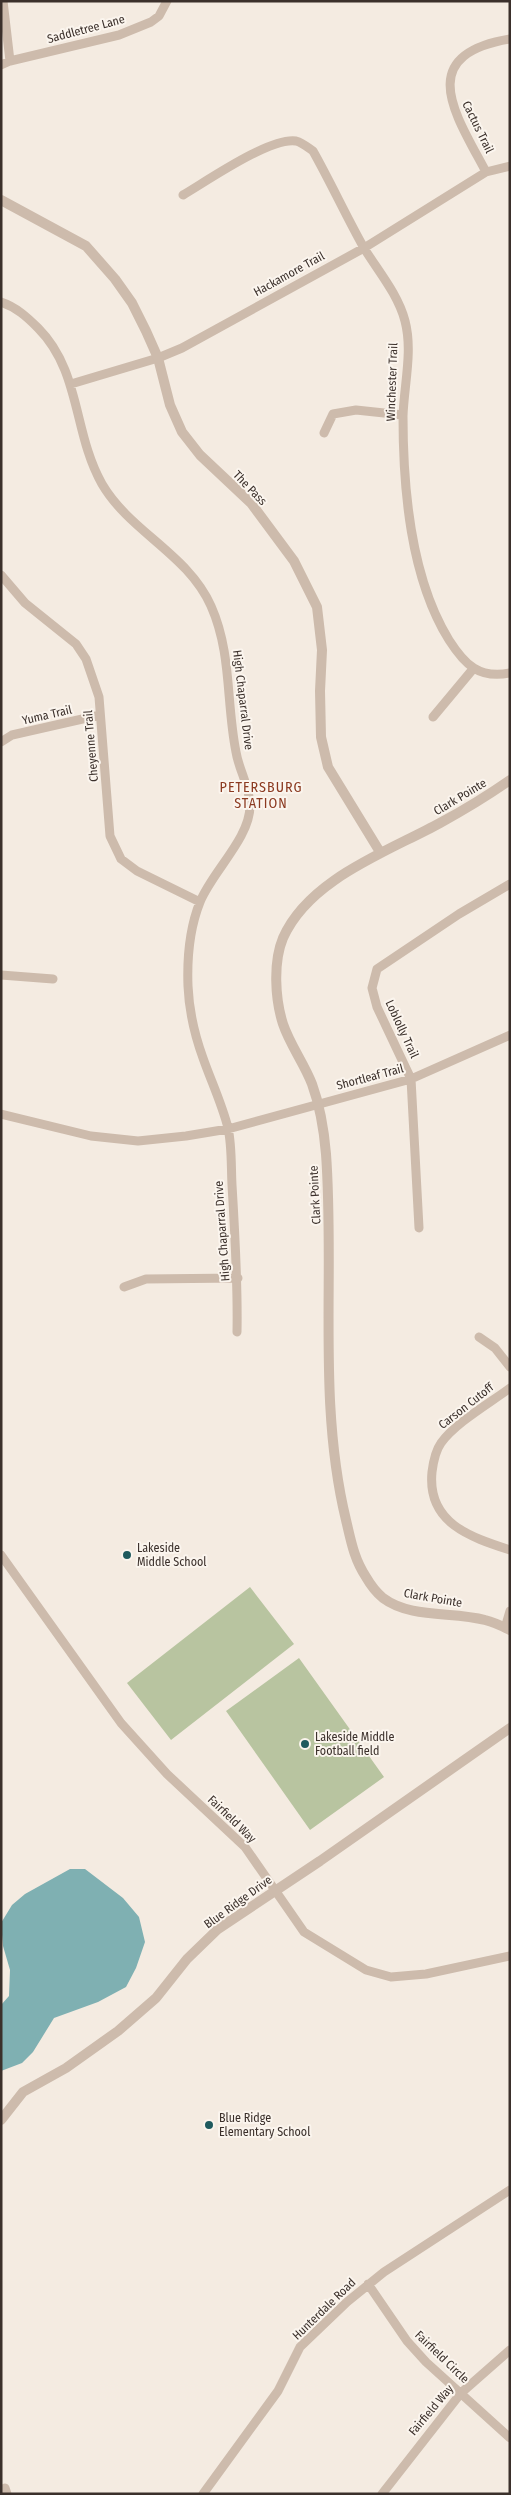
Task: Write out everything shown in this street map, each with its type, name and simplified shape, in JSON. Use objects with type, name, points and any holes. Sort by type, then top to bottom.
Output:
[{"type":"street","points":[[3,1],[5,63]]},
{"type":"street","name":"Saddletree Lane","points":[[5,63],[119,35],[151,22],[159,16],[167,1]]},
{"type":"street","name":"Cactus Trail","points":[[486,172],[454,111],[450,93],[452,74],[457,61],[467,52],[486,43],[510,39]]},
{"type":"street","name":"Winchester Trail","points":[[183,195],[273,144],[294,141],[304,144],[313,151],[364,248],[393,294],[405,321],[407,349],[403,416],[406,484],[416,558],[428,596],[444,631],[455,649],[473,669]]},
{"type":"street","name":"Hackamore Trail","points":[[71,384],[158,358],[208,334],[309,276],[364,248],[486,172],[510,166]]},
{"type":"street","name":"The Pass","points":[[1,200],[86,246],[132,303],[158,358],[170,405],[182,432],[200,455],[250,503],[294,561],[317,607],[322,650],[320,690],[321,737],[328,767],[380,852]]},
{"type":"street","name":"High Chaparral Drive","points":[[1,302],[11,305],[51,341],[63,361],[71,384],[88,452],[102,484],[124,512],[164,546],[194,578],[212,608],[226,653],[236,753],[248,786],[250,809],[239,840],[220,866],[200,902],[188,954],[188,988],[201,1055],[228,1129],[238,1278],[237,1332]]},
{"type":"street","points":[[324,433],[333,414],[356,410],[403,416]]},
{"type":"street","name":"Cheyenne Trail","points":[[1,575],[25,603],[76,644],[86,659],[99,697],[110,836],[121,859],[136,871],[200,902]]},
{"type":"street","points":[[433,717],[473,669],[494,676],[510,672]]},
{"type":"street","name":"Yuma Trail","points":[[1,742],[12,735],[100,715]]},
{"type":"street","name":"Clark Pointe","points":[[508,1629],[484,1619],[400,1606],[383,1598],[367,1580],[356,1560],[340,1497],[335,1458],[327,1320],[330,1236],[326,1154],[318,1103],[311,1082],[283,1024],[277,976],[282,939],[298,912],[320,891],[380,852],[474,804],[510,780]]},
{"type":"street","name":"Loblolly Trail","points":[[419,1228],[411,1079],[377,1007],[372,988],[378,969],[459,914],[510,884]]},
{"type":"street","points":[[1,975],[54,980]]},
{"type":"street","name":"Shortleaf Trail","points":[[318,1103],[411,1079],[510,1035]]},
{"type":"street","points":[[1,1114],[90,1136],[138,1141],[228,1129],[318,1103]]},
{"type":"street","points":[[124,1287],[146,1279],[238,1278]]},
{"type":"street","points":[[479,1338],[496,1348],[510,1367]]},
{"type":"street","name":"Carson Cutoff","points":[[510,1388],[454,1430],[440,1444],[433,1467],[431,1482],[434,1500],[446,1519],[462,1531],[510,1550]]},
{"type":"street","name":"Fairfield Way","points":[[1,1555],[120,1723],[167,1774],[245,1847],[304,1932],[336,1954],[374,1973],[391,1978],[426,1974],[510,1956]]},
{"type":"street","points":[[508,1629],[510,1611]]},
{"type":"street","name":"Blue Ridge Drive","points":[[1,2120],[23,2092],[66,2068],[118,2031],[156,1998],[187,1959],[218,1929],[320,1861],[510,1728]]},
{"type":"street","name":"Hunterdale Road","points":[[202,2494],[278,2392],[300,2347],[368,2284],[510,2190]]},
{"type":"street","name":"Fairfield Circle","points":[[368,2284],[407,2341],[426,2362],[510,2438]]},
{"type":"street","name":"Fairfield Way","points":[[382,2494],[461,2393],[510,2350]]},
{"type":"green space","points":[[250,1587],[294,1644],[171,1740],[127,1683]]},
{"type":"green space","name":"Lakeside Middle Football field","points":[[299,1658],[384,1777],[310,1830],[226,1711]]},
{"type":"water","points":[[70,1869],[85,1869],[123,1898],[139,1917],[145,1942],[136,1968],[126,1987],[98,2002],[54,2018],[33,2052],[22,2063],[1,2071],[1,2005],[9,1996],[10,1970],[3,1946],[1,1923],[12,1905],[25,1894]]},
{"type":"place","name":"Lakeside Middle School","points":[[127,1555]]},
{"type":"place","name":"Lakeside Middle Football field","points":[[305,1744]]},
{"type":"place","name":"Blue Ridge Elementary School","points":[[209,2125]]},
{"type":"district","name":"PETERSBURG STATION","points":[[261,796]]}]
